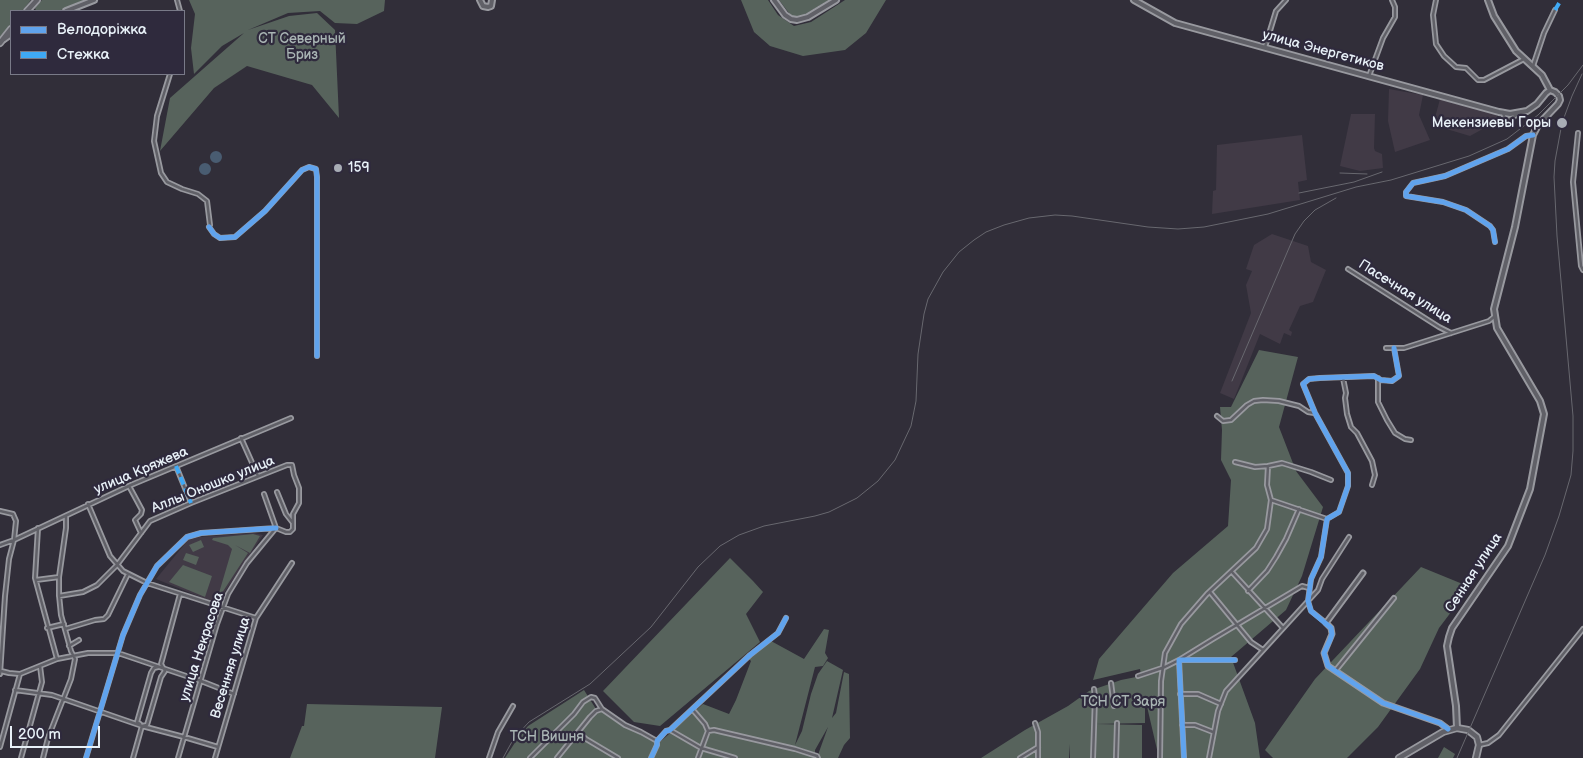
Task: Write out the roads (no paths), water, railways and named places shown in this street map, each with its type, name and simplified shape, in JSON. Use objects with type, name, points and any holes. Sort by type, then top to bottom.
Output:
[{"type":"main road","points":[[28,10],[37,0]]},
{"type":"main road","points":[[69,10],[94,0]]},
{"type":"main road","points":[[480,0],[483,6],[488,8],[492,0]]},
{"type":"main road","points":[[774,0],[785,15],[797,20],[808,17],[836,0]]},
{"type":"main road","name":"улица Энергетиков","points":[[1134,0],[1175,23],[1510,114],[1518,113]]},
{"type":"main road","points":[[1488,0],[1494,16],[1516,51],[1542,75],[1550,90],[1534,106],[1518,113]]},
{"type":"main road","points":[[0,43],[10,30]]},
{"type":"main road","points":[[0,43],[10,35]]},
{"type":"main road","name":"Сенная улица","points":[[1457,728],[1456,706],[1447,646],[1449,637],[1452,628],[1508,546],[1530,489],[1544,414],[1540,401],[1497,328],[1494,309],[1519,207],[1533,135],[1538,125],[1560,100],[1555,92],[1550,90]]},
{"type":"main road","points":[[1399,758],[1448,729],[1457,728],[1475,734],[1479,745],[1476,758]]},
{"type":"street","points":[[1265,47],[1276,11],[1286,0]]},
{"type":"street","points":[[1369,76],[1383,38],[1395,17],[1395,7],[1392,0]]},
{"type":"street","points":[[1436,0],[1433,15],[1436,44],[1444,56],[1456,66],[1466,68],[1478,80],[1484,80],[1524,59]]},
{"type":"street","points":[[32,5],[32,10]]},
{"type":"street","points":[[1533,66],[1544,33],[1555,10]]},
{"type":"street","points":[[170,75],[157,116],[154,141],[161,173],[167,182],[198,194],[207,201],[209,226],[214,234],[220,238],[235,237],[265,211],[302,170],[309,167],[316,169],[317,356]]},
{"type":"street","points":[[1503,112],[1505,120],[1508,121],[1518,113]]},
{"type":"street","points":[[1578,133],[1573,182],[1581,266],[1583,270]]},
{"type":"street","points":[[1495,242],[1493,230],[1490,226],[1466,210],[1443,202],[1406,196],[1406,192],[1413,183],[1445,176],[1508,149],[1526,136],[1533,135]]},
{"type":"street","name":"Пасечная улица","points":[[1348,268],[1439,327],[1452,333]]},
{"type":"street","points":[[1386,348],[1404,348],[1489,321],[1495,316]]},
{"type":"street","points":[[1271,500],[1328,517],[1339,512],[1348,486],[1348,473],[1315,414],[1302,384],[1311,378],[1374,376],[1381,380],[1392,381],[1399,376],[1394,348]]},
{"type":"street","points":[[1344,378],[1347,414],[1351,426],[1357,433],[1372,461],[1375,476],[1372,485]]},
{"type":"street","points":[[1378,378],[1378,402],[1387,420],[1395,433],[1411,440]]},
{"type":"street","points":[[1217,416],[1224,421],[1231,420],[1247,404],[1263,400],[1279,401],[1299,406],[1315,414]]},
{"type":"street","name":"улица Кряжева","points":[[0,545],[129,486],[291,418]]},
{"type":"street","points":[[242,438],[258,476]]},
{"type":"street","points":[[1235,462],[1255,467],[1282,463],[1331,480]]},
{"type":"street","name":"Аллы Оношко улица","points":[[59,596],[83,592],[97,585],[117,565],[150,521],[287,465],[292,465],[299,488],[294,523]]},
{"type":"street","points":[[176,466],[191,503]]},
{"type":"street","points":[[1160,758],[1161,669],[1165,653],[1176,631],[1189,614],[1256,548],[1267,529],[1271,500],[1267,485],[1268,466]]},
{"type":"street","points":[[129,486],[142,510],[135,520],[141,533]]},
{"type":"street","points":[[86,758],[132,611],[163,559],[187,538],[201,533],[276,528],[290,532],[293,529],[294,523],[286,514],[277,492]]},
{"type":"street","points":[[264,494],[276,528]]},
{"type":"street","points":[[88,504],[110,556],[128,574],[147,583],[222,609],[256,618]]},
{"type":"street","points":[[1248,591],[1267,571],[1276,557],[1299,509]]},
{"type":"street","points":[[0,511],[13,514],[16,521],[5,596],[1,672],[20,674],[57,658],[73,655],[118,653],[160,666],[234,694]]},
{"type":"street","points":[[43,758],[48,738],[64,699],[74,667],[73,655],[65,630],[59,596],[59,577],[66,516]]},
{"type":"street","points":[[1328,517],[1321,557],[1311,579],[1308,602],[1311,611],[1326,623],[1332,634],[1326,646],[1325,658],[1328,666],[1383,704],[1440,723],[1448,729]]},
{"type":"street","points":[[38,528],[35,562],[36,580],[57,658]]},
{"type":"street","name":"улица Некрасова","points":[[178,758],[228,594],[276,528]]},
{"type":"street","points":[[1209,758],[1213,732],[1226,691],[1318,590],[1322,579],[1349,537]]},
{"type":"street","name":"Весенняя улица","points":[[215,758],[256,618],[292,563]]},
{"type":"street","points":[[1232,572],[1283,628]]},
{"type":"street","points":[[1326,623],[1363,573]]},
{"type":"street","points":[[65,630],[104,619],[108,615],[128,574]]},
{"type":"street","points":[[36,580],[59,577]]},
{"type":"street","points":[[1138,676],[1161,669],[1179,660],[1302,586],[1309,588]]},
{"type":"street","points":[[1210,592],[1251,642],[1263,650]]},
{"type":"street","points":[[160,666],[180,594]]},
{"type":"street","points":[[1336,670],[1394,598]]},
{"type":"street","points":[[651,758],[657,741],[666,731],[670,730],[750,655],[778,634],[786,618]]},
{"type":"street","points":[[48,628],[64,624]]},
{"type":"street","points":[[1479,745],[1488,743],[1499,736],[1583,629]]},
{"type":"street","points":[[69,646],[79,640]]},
{"type":"street","points":[[1179,660],[1235,660]]},
{"type":"street","points":[[1179,660],[1184,758]]},
{"type":"street","points":[[21,758],[42,682],[40,666]]},
{"type":"street","points":[[160,666],[165,671],[161,677],[148,725],[142,726],[137,722],[151,673],[154,668],[160,666]]},
{"type":"street","points":[[0,747],[20,674]]},
{"type":"street","points":[[1111,683],[1114,706]]},
{"type":"street","points":[[1093,758],[1094,689]]},
{"type":"street","points":[[16,690],[52,695],[142,726],[184,736],[218,747]]},
{"type":"street","points":[[1180,694],[1198,694],[1221,704]]},
{"type":"street","points":[[530,758],[591,696],[595,698],[602,710],[624,725],[657,741]]},
{"type":"street","points":[[489,758],[498,732],[513,706]]},
{"type":"street","points":[[692,709],[705,724],[708,731],[698,758]]},
{"type":"street","points":[[557,758],[596,711],[602,710]]},
{"type":"street","points":[[1116,758],[1117,723]]},
{"type":"street","points":[[1035,724],[1038,732],[1038,758]]},
{"type":"street","points":[[1182,725],[1195,725],[1213,732]]},
{"type":"street","points":[[133,758],[142,726]]},
{"type":"street","points":[[670,730],[701,748],[735,758]]},
{"type":"street","points":[[708,731],[714,730],[796,750],[817,756],[818,758]]},
{"type":"street","points":[[578,732],[586,739],[618,758]]},
{"type":"street","points":[[1020,758],[1038,747]]},
{"type":"water","points":[[214,151],[218,151],[222,157],[218,163],[214,163],[210,159],[210,155]]},
{"type":"water","points":[[203,163],[207,163],[211,169],[207,175],[203,175],[199,171],[199,167]]},
{"type":"railway","points":[[503,758],[514,738],[529,722],[590,684],[651,627],[698,567],[720,546],[739,535],[764,526],[829,512],[857,498],[878,481],[895,460],[911,426],[916,401],[918,354],[928,299],[943,272],[959,252],[986,232],[1029,218],[1055,215],[1148,227],[1178,229],[1204,227],[1268,214],[1356,187],[1391,180],[1469,156],[1507,139],[1538,115],[1568,85],[1583,65]]},
{"type":"railway","points":[[1457,758],[1545,555],[1571,475],[1573,416],[1557,236],[1554,177],[1562,123],[1582,74]]},
{"type":"railway","points":[[1299,193],[1354,182],[1382,172]]},
{"type":"railway","points":[[1340,173],[1367,174]]},
{"type":"railway","points":[[1232,381],[1295,234],[1315,210],[1336,198]]},
{"type":"place","name":"Мекензиевы Горы","points":[[1562,123]]},
{"type":"place","name":"159","points":[[338,168]]},
{"type":"park label","name":"СТ Северный Бриз","points":[[302,48]]},
{"type":"park label","name":"ТСН СТ Заря","points":[[1123,702]]},
{"type":"park label","name":"ТСН Вишня","points":[[547,737]]}]
